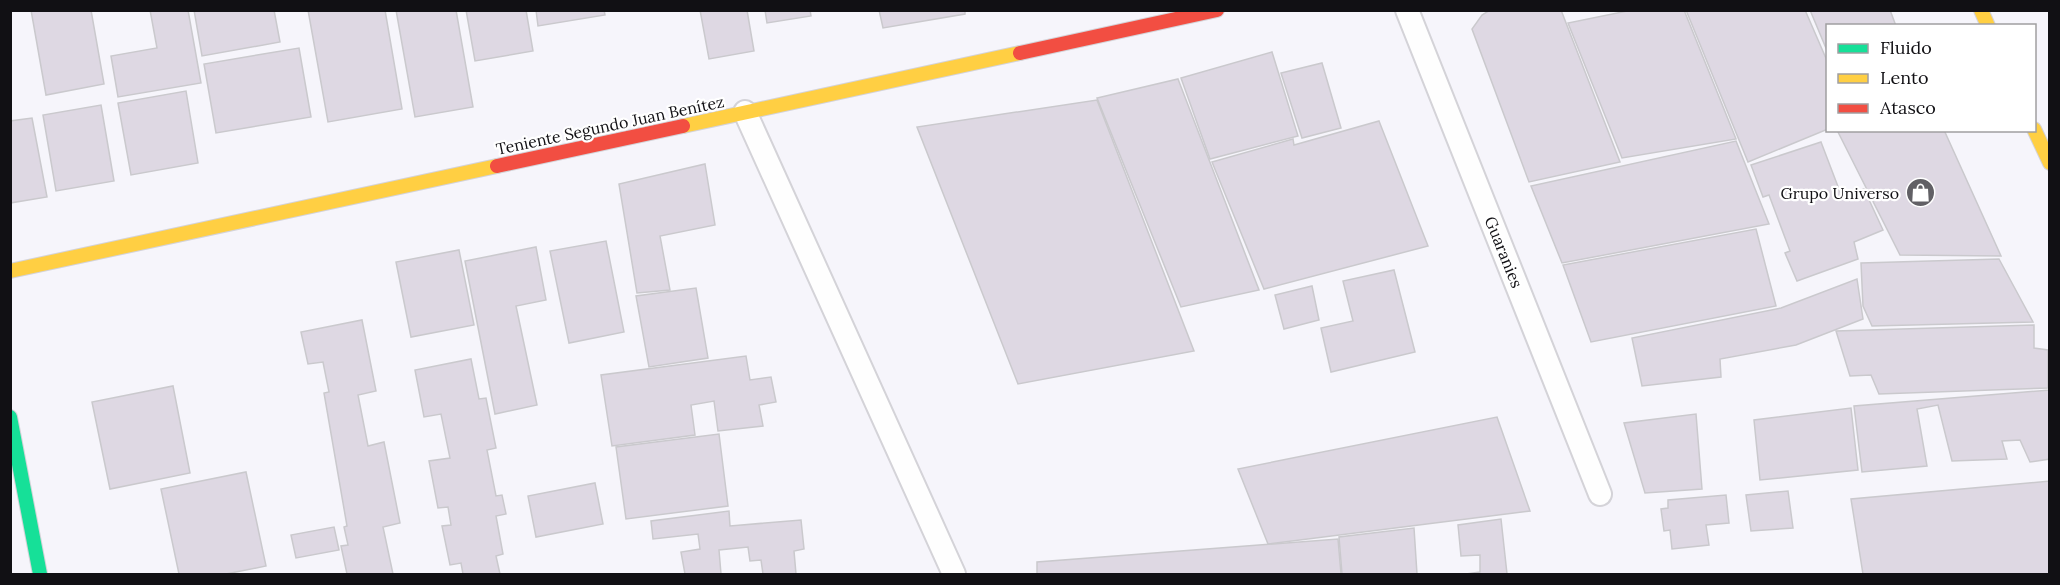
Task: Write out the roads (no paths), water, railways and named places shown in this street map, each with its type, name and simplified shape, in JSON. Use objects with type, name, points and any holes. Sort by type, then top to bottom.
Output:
[{"type":"main road","name":"Teniente Segundo Juan Benítez","points":[[10,271],[1217,10]]},
{"type":"main road","points":[[1981,10],[1987,24]]},
{"type":"main road","points":[[2035,132],[2049,163]]},
{"type":"main road","points":[[10,417],[40,574]]},
{"type":"lane","name":"Guaranies","points":[[1407,10],[1600,494]]},
{"type":"lane","points":[[746,112],[954,574]]},
{"type":"place","name":"Grupo Universo","points":[[1920,193]]}]
